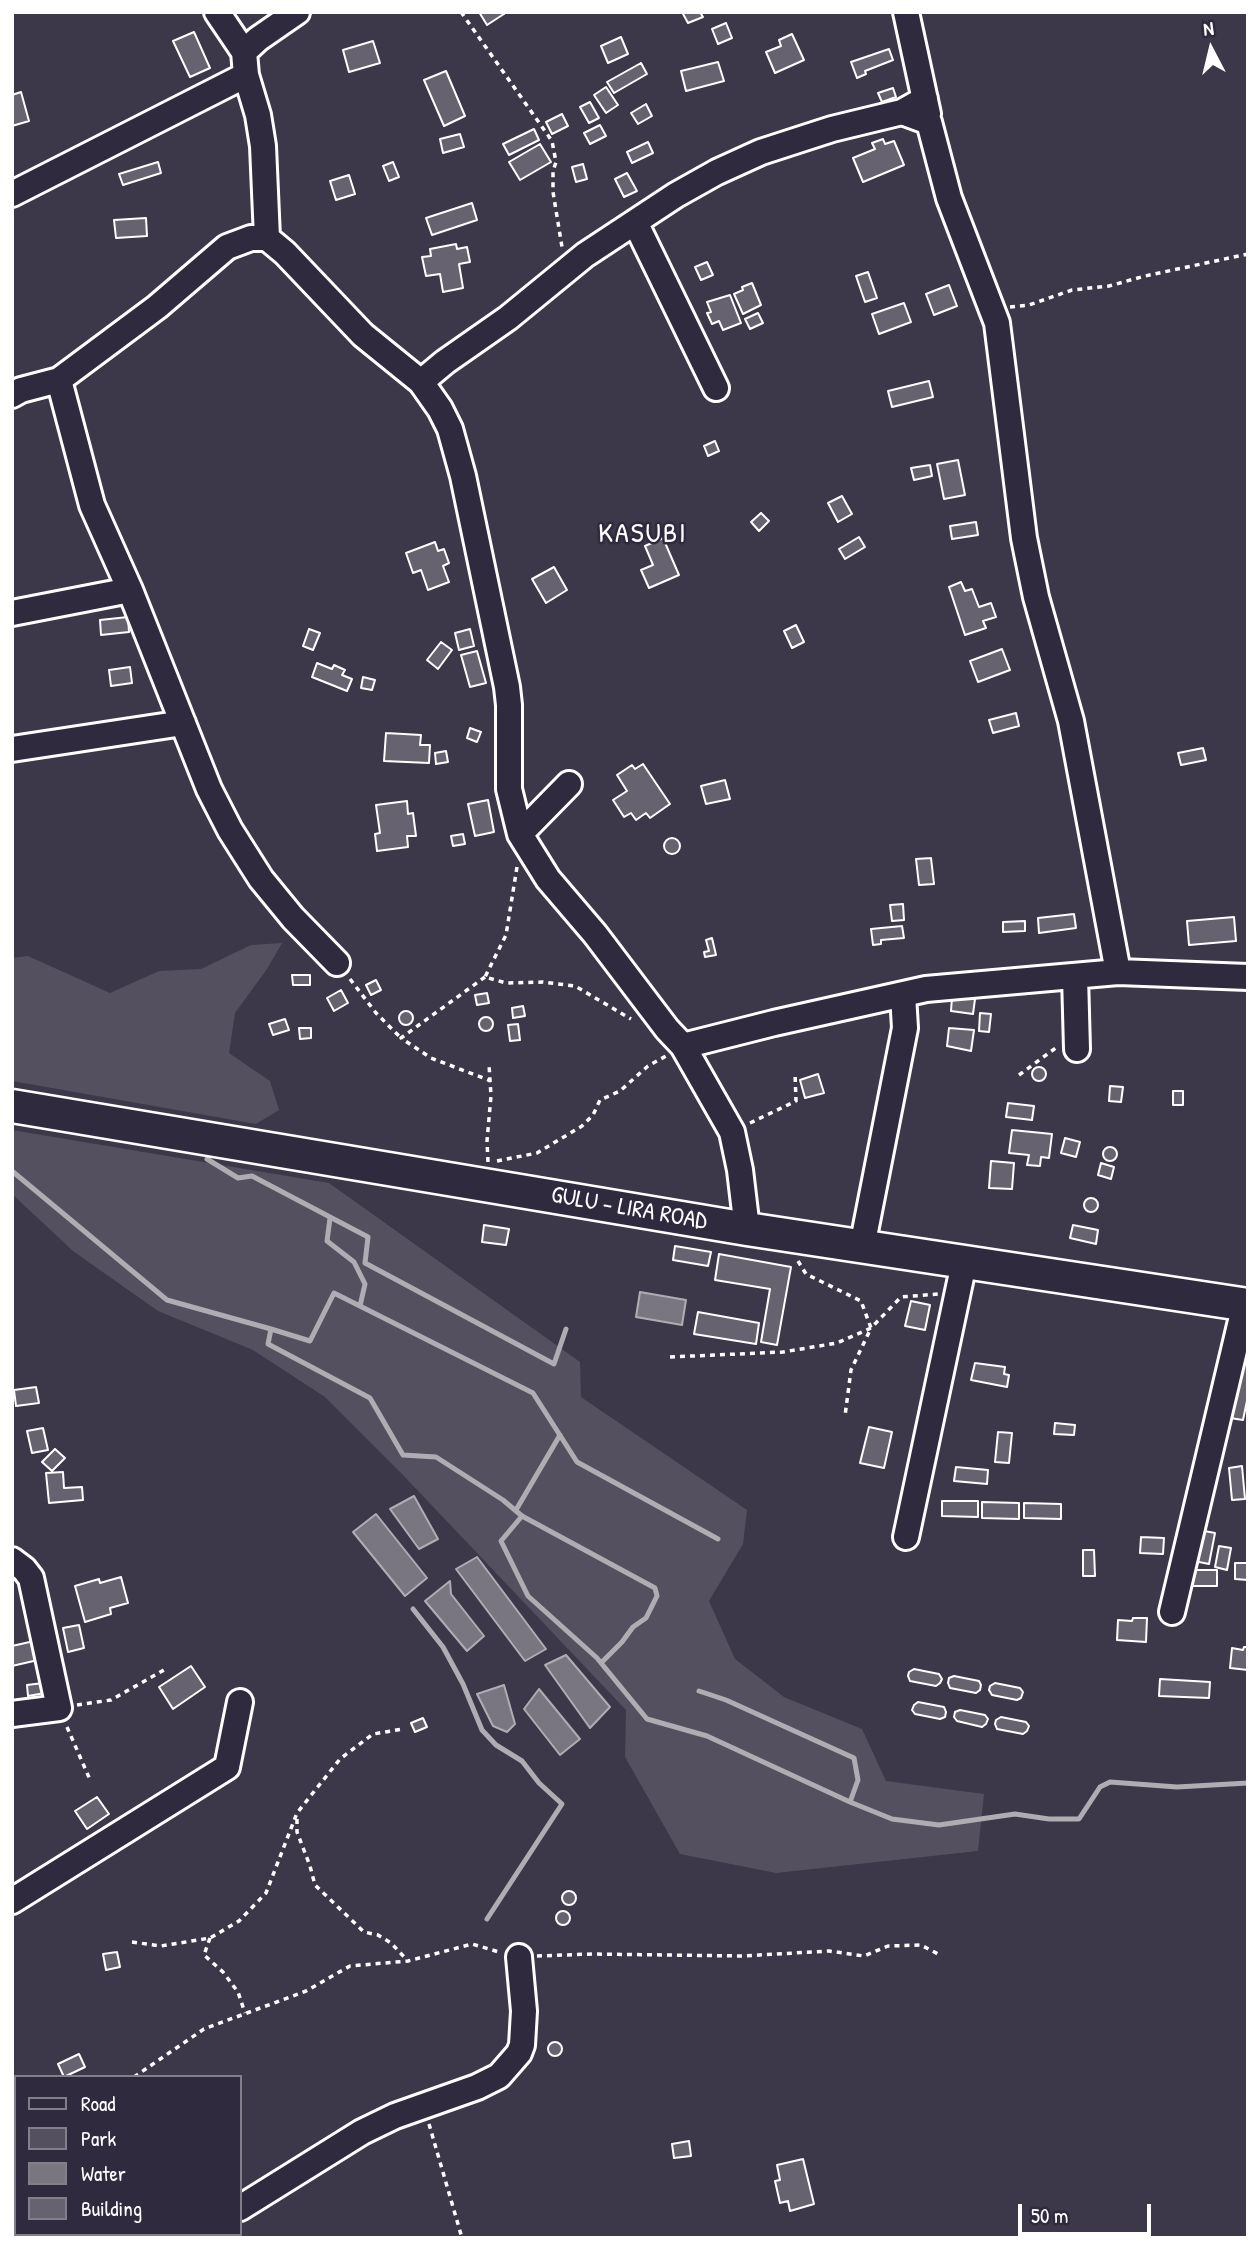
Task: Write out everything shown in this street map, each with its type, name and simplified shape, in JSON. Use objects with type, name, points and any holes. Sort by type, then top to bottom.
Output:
[{"type":"main road","name":"GULU - LIRA ROAD","points":[[12,1106],[862,1247],[961,1278],[1246,1304]]},
{"type":"street","points":[[217,12],[245,64],[258,114],[263,146],[267,238]]},
{"type":"street","points":[[12,194],[245,64],[258,39],[297,12]]},
{"type":"street","points":[[906,12],[949,198],[1000,339],[1024,538],[1036,597],[1071,721],[1118,972]]},
{"type":"street","points":[[421,382],[445,362],[501,324],[566,269],[696,184],[761,152],[832,129],[902,112],[927,110]]},
{"type":"street","points":[[635,222],[716,388]]},
{"type":"street","points":[[15,387],[59,380],[157,307],[227,247],[251,238],[267,238],[285,253],[363,335],[421,382],[450,429],[464,476],[507,687],[508,771],[520,834],[548,879],[595,933],[675,1037],[732,1132],[747,1229]]},
{"type":"street","points":[[59,380],[92,505],[130,590],[209,789],[230,830],[269,889],[337,963]]},
{"type":"street","points":[[12,613],[130,590]]},
{"type":"street","points":[[12,749],[183,723]]},
{"type":"street","points":[[520,834],[569,784]]},
{"type":"street","points":[[675,1037],[763,1026],[926,989],[1118,972],[1248,976]]},
{"type":"street","points":[[1075,976],[1077,1037]]},
{"type":"street","points":[[862,1247],[905,1028],[903,995]]},
{"type":"street","points":[[906,1537],[961,1278]]},
{"type":"street","points":[[1172,1612],[1246,1304]]},
{"type":"street","points":[[12,1560],[31,1578],[59,1708],[12,1714]]},
{"type":"street","points":[[12,1901],[227,1767],[240,1702]]},
{"type":"street","points":[[242,2207],[362,2132],[499,2076],[519,2053],[522,2045],[524,2011],[519,1957]]},
{"type":"path","points":[[461,12],[552,141],[556,162],[553,192],[566,269]]},
{"type":"path","points":[[991,308],[1029,305],[1072,290],[1109,286],[1248,254]]},
{"type":"path","points":[[401,1038],[485,977],[506,935],[520,834]]},
{"type":"path","points":[[337,963],[376,1013],[401,1038],[431,1058],[491,1081]]},
{"type":"path","points":[[485,977],[506,983],[542,982],[575,986],[634,1021],[675,1037],[620,1091],[600,1100],[593,1115],[582,1126],[537,1153],[488,1163],[491,1081],[489,1064]]},
{"type":"path","points":[[1019,1075],[1065,1041],[1077,1037]]},
{"type":"path","points":[[732,1132],[796,1101],[794,1073]]},
{"type":"path","points":[[778,1234],[806,1274],[861,1301],[871,1328]]},
{"type":"path","points":[[845,1416],[851,1370],[871,1328],[901,1297],[961,1278]]},
{"type":"path","points":[[670,1357],[783,1352],[837,1343],[871,1328]]},
{"type":"path","points":[[91,1782],[59,1708],[111,1700],[164,1670]]},
{"type":"path","points":[[132,1942],[161,1945],[210,1938],[239,1922],[266,1893],[297,1813],[340,1759],[373,1734],[403,1729]]},
{"type":"path","points":[[297,1813],[297,1832],[315,1885],[364,1932],[378,1935],[391,1943],[408,1961]]},
{"type":"path","points":[[210,1938],[204,1955],[223,1972],[238,1992],[245,2013]]},
{"type":"path","points":[[137,2075],[204,2029],[306,1991],[350,1966],[408,1961],[472,1944],[519,1957],[593,1954],[742,1956],[829,1951],[864,1956],[888,1946],[921,1945],[940,1955]]},
{"type":"path","points":[[424,2105],[462,2238]]},
{"type":"green space","points":[[282,943],[235,1013],[229,1053],[270,1081],[279,1110],[256,1124],[12,1081],[12,958],[28,956],[110,993],[159,971],[201,969],[251,945]]},
{"type":"green space","points":[[12,1130],[329,1183],[580,1362],[581,1397],[747,1510],[743,1544],[709,1601],[735,1659],[784,1697],[862,1729],[886,1781],[984,1794],[978,1851],[776,1873],[680,1854],[625,1757],[626,1710],[403,1475],[325,1397],[253,1350],[158,1311],[73,1251],[12,1194]]},
{"type":"water","points":[[640,1292],[686,1300],[682,1325],[636,1317]]},
{"type":"water","points":[[414,1496],[438,1539],[419,1549],[390,1509]]},
{"type":"water","points":[[376,1514],[427,1578],[405,1596],[353,1532]]},
{"type":"water","points":[[477,1557],[546,1649],[525,1661],[456,1569]]},
{"type":"water","points":[[450,1581],[451,1594],[484,1636],[467,1651],[425,1601]]},
{"type":"water","points":[[566,1655],[610,1707],[590,1728],[545,1665]]},
{"type":"water","points":[[504,1685],[515,1724],[507,1732],[493,1726],[477,1694]]},
{"type":"water","points":[[539,1689],[580,1739],[560,1755],[524,1709]]},
{"type":"building","points":[[479,12],[507,12],[487,25]]},
{"type":"building","points":[[682,12],[700,12],[703,17],[688,23]]},
{"type":"building","points":[[726,23],[732,38],[718,44],[712,29]]},
{"type":"building","points":[[194,32],[210,68],[190,77],[173,41]]},
{"type":"building","points":[[792,34],[804,60],[775,73],[766,52],[781,46],[779,40]]},
{"type":"building","points":[[621,37],[628,54],[608,63],[601,46]]},
{"type":"building","points":[[373,41],[380,63],[349,72],[343,50]]},
{"type":"building","points":[[889,49],[893,60],[865,71],[866,74],[857,78],[851,62]]},
{"type":"building","points":[[718,62],[724,81],[686,91],[681,71]]},
{"type":"building","points":[[641,63],[647,74],[614,93],[607,82]]},
{"type":"building","points":[[446,71],[465,116],[444,126],[424,80]]},
{"type":"building","points":[[606,87],[618,105],[606,113],[594,95]]},
{"type":"building","points":[[893,88],[896,97],[882,102],[878,93]]},
{"type":"building","points":[[21,92],[29,121],[12,126],[12,95]]},
{"type":"building","points":[[590,102],[599,118],[589,123],[580,107]]},
{"type":"building","points":[[646,104],[652,116],[638,124],[631,113]]},
{"type":"building","points":[[562,114],[568,126],[552,134],[546,122]]},
{"type":"building","points":[[600,125],[606,136],[590,144],[584,133]]},
{"type":"building","points":[[534,129],[539,140],[509,155],[503,144]]},
{"type":"building","points":[[460,134],[464,147],[443,153],[440,139]]},
{"type":"building","points":[[883,139],[885,144],[894,141],[904,165],[863,182],[853,158],[875,149],[872,143]]},
{"type":"building","points":[[648,142],[653,153],[632,163],[627,152]]},
{"type":"building","points":[[540,144],[551,162],[520,180],[509,162]]},
{"type":"building","points":[[158,162],[161,173],[123,185],[119,174]]},
{"type":"building","points":[[393,162],[399,177],[389,181],[383,166]]},
{"type":"building","points":[[583,164],[587,179],[576,182],[572,167]]},
{"type":"building","points":[[627,173],[637,191],[624,197],[615,179]]},
{"type":"building","points":[[349,175],[355,194],[336,200],[330,181]]},
{"type":"building","points":[[472,203],[477,220],[432,235],[426,218]]},
{"type":"building","points":[[146,218],[147,236],[116,238],[114,220]]},
{"type":"building","points":[[456,244],[457,249],[467,247],[470,262],[459,264],[463,288],[443,292],[440,274],[426,276],[422,257],[431,256],[430,249]]},
{"type":"building","points":[[707,262],[713,275],[701,280],[695,267]]},
{"type":"building","points":[[868,272],[877,298],[865,302],[856,276]]},
{"type":"building","points":[[752,283],[761,305],[743,314],[734,294]]},
{"type":"building","points":[[949,285],[957,306],[934,315],[926,294]]},
{"type":"building","points":[[730,295],[741,323],[723,330],[719,321],[712,324],[707,313],[711,312],[707,302]]},
{"type":"building","points":[[904,303],[911,322],[879,334],[872,314]]},
{"type":"building","points":[[758,313],[763,323],[750,329],[745,319]]},
{"type":"building","points":[[929,381],[933,397],[892,407],[888,391]]},
{"type":"building","points":[[715,441],[719,451],[708,456],[704,446]]},
{"type":"building","points":[[958,460],[965,495],[944,499],[937,464]]},
{"type":"building","points":[[930,465],[932,476],[914,480],[911,468]]},
{"type":"building","points":[[842,496],[852,514],[838,522],[828,503]]},
{"type":"building","points":[[761,513],[769,521],[759,531],[751,522]]},
{"type":"building","points":[[976,522],[978,535],[952,539],[950,526]]},
{"type":"building","points":[[859,537],[865,547],[845,559],[839,549]]},
{"type":"building","points":[[663,538],[679,575],[649,588],[641,570],[653,565],[645,546]]},
{"type":"building","points":[[435,542],[438,551],[444,549],[449,563],[443,566],[449,582],[428,590],[421,570],[413,573],[406,553]]},
{"type":"building","points":[[554,567],[567,590],[546,603],[532,579]]},
{"type":"building","points":[[961,582],[965,591],[972,589],[979,607],[991,603],[996,617],[983,621],[986,628],[965,635],[949,587]]},
{"type":"building","points":[[128,617],[129,632],[101,635],[100,620]]},
{"type":"building","points":[[796,625],[804,642],[792,648],[784,631]]},
{"type":"building","points":[[309,629],[320,633],[313,650],[303,646]]},
{"type":"building","points":[[470,629],[474,646],[459,650],[455,633]]},
{"type":"building","points":[[441,642],[452,650],[438,669],[427,660]]},
{"type":"building","points":[[1002,649],[1010,670],[978,682],[970,661]]},
{"type":"building","points":[[477,651],[486,683],[470,687],[461,655]]},
{"type":"building","points":[[317,663],[332,669],[334,665],[345,670],[342,675],[352,679],[347,691],[312,677]]},
{"type":"building","points":[[130,667],[132,683],[111,686],[109,670]]},
{"type":"building","points":[[363,677],[375,680],[372,690],[361,688]]},
{"type":"building","points":[[1016,713],[1019,726],[993,733],[989,720]]},
{"type":"building","points":[[470,728],[481,732],[477,742],[467,738]]},
{"type":"building","points":[[386,733],[421,735],[420,745],[430,745],[429,763],[384,761]]},
{"type":"building","points":[[1203,748],[1206,760],[1181,765],[1178,753]]},
{"type":"building","points":[[446,751],[448,762],[436,764],[435,753]]},
{"type":"building","points":[[643,764],[670,804],[650,818],[646,813],[636,820],[631,813],[624,817],[613,800],[627,791],[617,775],[632,765],[635,769]]},
{"type":"building","points":[[725,780],[730,799],[706,804],[701,786]]},
{"type":"building","points":[[488,800],[494,832],[475,836],[468,804]]},
{"type":"building","points":[[407,801],[408,814],[413,813],[416,836],[407,836],[408,847],[377,851],[375,834],[380,833],[376,805]]},
{"type":"building","points":[[463,834],[465,844],[453,846],[451,836]]},
{"type":"building","points":[[669,838],[675,838],[680,846],[678,852],[669,854],[664,849],[664,843]]},
{"type":"building","points":[[931,858],[934,884],[919,885],[916,859]]},
{"type":"building","points":[[903,904],[904,920],[892,921],[890,905]]},
{"type":"building","points":[[1074,914],[1076,928],[1039,933],[1038,918]]},
{"type":"building","points":[[1234,917],[1236,941],[1189,945],[1187,921]]},
{"type":"building","points":[[1025,921],[1025,931],[1003,932],[1003,922]]},
{"type":"building","points":[[902,926],[904,938],[881,940],[881,944],[873,945],[871,929]]},
{"type":"building","points":[[712,938],[716,955],[705,957],[704,952],[709,951],[706,940]]},
{"type":"building","points":[[292,975],[310,975],[310,985],[293,985]]},
{"type":"building","points":[[376,980],[381,990],[371,995],[366,985]]},
{"type":"building","points":[[341,990],[348,1003],[334,1011],[327,998]]},
{"type":"building","points":[[487,993],[489,1003],[477,1005],[475,995]]},
{"type":"building","points":[[952,997],[975,999],[973,1014],[951,1011]]},
{"type":"building","points":[[523,1006],[525,1016],[513,1018],[512,1008]]},
{"type":"building","points":[[406,1011],[411,1013],[411,1023],[406,1025],[401,1023],[399,1018],[401,1013]]},
{"type":"building","points":[[980,1013],[991,1014],[989,1032],[979,1031]]},
{"type":"building","points":[[486,1017],[491,1019],[491,1029],[486,1031],[481,1029],[479,1024],[481,1019]]},
{"type":"building","points":[[285,1019],[289,1030],[273,1035],[269,1024]]},
{"type":"building","points":[[518,1024],[520,1040],[510,1041],[508,1025]]},
{"type":"building","points":[[299,1028],[311,1028],[311,1038],[300,1039]]},
{"type":"building","points":[[949,1028],[974,1030],[971,1051],[947,1046]]},
{"type":"building","points":[[1039,1067],[1044,1069],[1044,1079],[1039,1081],[1034,1079],[1032,1074],[1034,1069]]},
{"type":"building","points":[[818,1074],[824,1093],[805,1098],[800,1080]]},
{"type":"building","points":[[1110,1086],[1123,1087],[1121,1102],[1109,1101]]},
{"type":"building","points":[[1173,1091],[1183,1091],[1183,1105],[1173,1105]]},
{"type":"building","points":[[1008,1103],[1034,1106],[1032,1120],[1006,1117]]},
{"type":"building","points":[[1012,1130],[1052,1134],[1049,1158],[1041,1157],[1040,1166],[1027,1165],[1029,1155],[1009,1153]]},
{"type":"building","points":[[1065,1138],[1080,1142],[1076,1157],[1061,1153]]},
{"type":"building","points":[[1110,1147],[1115,1149],[1115,1159],[1110,1161],[1105,1159],[1103,1154],[1105,1149]]},
{"type":"building","points":[[991,1161],[1014,1163],[1012,1189],[989,1188]]},
{"type":"building","points":[[1101,1163],[1114,1167],[1111,1179],[1098,1175]]},
{"type":"building","points":[[1091,1198],[1096,1200],[1096,1210],[1091,1212],[1086,1210],[1084,1205],[1086,1200]]},
{"type":"building","points":[[484,1225],[509,1229],[506,1245],[482,1242]]},
{"type":"building","points":[[1073,1225],[1098,1230],[1096,1244],[1070,1238]]},
{"type":"building","points":[[675,1246],[711,1252],[708,1266],[673,1260]]},
{"type":"building","points":[[719,1254],[791,1267],[777,1345],[761,1342],[770,1289],[715,1280]]},
{"type":"building","points":[[911,1301],[930,1305],[925,1330],[905,1326]]},
{"type":"building","points":[[698,1312],[759,1323],[756,1344],[694,1334]]},
{"type":"building","points":[[1243,1350],[1248,1351],[1248,1396],[1243,1420],[1230,1418]]},
{"type":"building","points":[[975,1363],[1005,1367],[1004,1374],[1009,1375],[1007,1387],[971,1380]]},
{"type":"building","points":[[36,1387],[39,1403],[16,1406],[14,1390]]},
{"type":"building","points":[[1055,1423],[1075,1425],[1074,1435],[1054,1434]]},
{"type":"building","points":[[869,1427],[892,1432],[884,1468],[860,1463]]},
{"type":"building","points":[[43,1428],[48,1450],[32,1453],[27,1431]]},
{"type":"building","points":[[998,1432],[1012,1433],[1009,1463],[995,1462]]},
{"type":"building","points":[[55,1449],[65,1458],[52,1471],[42,1462]]},
{"type":"building","points":[[1242,1466],[1245,1499],[1232,1500],[1229,1468]]},
{"type":"building","points":[[956,1467],[988,1470],[987,1484],[954,1481]]},
{"type":"building","points":[[63,1472],[64,1488],[82,1487],[83,1500],[49,1503],[46,1473]]},
{"type":"building","points":[[942,1501],[978,1501],[978,1517],[942,1516]]},
{"type":"building","points":[[982,1502],[1019,1503],[1019,1519],[982,1518]]},
{"type":"building","points":[[1024,1503],[1061,1504],[1061,1519],[1024,1518]]},
{"type":"building","points":[[1199,1530],[1215,1533],[1209,1564],[1194,1561]]},
{"type":"building","points":[[1141,1537],[1164,1538],[1163,1554],[1140,1553]]},
{"type":"building","points":[[1219,1546],[1231,1548],[1227,1570],[1215,1567]]},
{"type":"building","points":[[1083,1550],[1094,1550],[1095,1576],[1083,1576]]},
{"type":"building","points":[[1247,1559],[1248,1580],[1235,1579],[1235,1563],[1247,1563]]},
{"type":"building","points":[[1193,1570],[1217,1570],[1217,1586],[1193,1586]]},
{"type":"building","points":[[121,1577],[128,1603],[110,1608],[111,1614],[85,1622],[75,1586],[99,1579],[100,1583]]},
{"type":"building","points":[[1133,1618],[1147,1618],[1146,1642],[1117,1640],[1118,1620],[1132,1621]]},
{"type":"building","points":[[79,1625],[84,1648],[68,1652],[63,1628]]},
{"type":"building","points":[[34,1641],[38,1660],[12,1666],[12,1646]]},
{"type":"building","points":[[1248,1647],[1248,1670],[1230,1668],[1232,1648],[1243,1650]]},
{"type":"building","points":[[191,1666],[205,1687],[173,1709],[159,1687]]},
{"type":"building","points":[[914,1669],[939,1674],[942,1679],[936,1686],[910,1681],[909,1672]]},
{"type":"building","points":[[954,1676],[979,1681],[980,1690],[976,1693],[950,1688],[949,1678]]},
{"type":"building","points":[[1160,1679],[1210,1682],[1209,1698],[1159,1696]]},
{"type":"building","points":[[43,1683],[45,1693],[28,1696],[27,1685]]},
{"type":"building","points":[[995,1683],[1020,1688],[1023,1692],[1021,1698],[1017,1700],[992,1695],[990,1686]]},
{"type":"building","points":[[918,1702],[944,1707],[945,1717],[940,1719],[915,1714],[912,1710]]},
{"type":"building","points":[[960,1710],[985,1715],[988,1719],[986,1724],[982,1727],[957,1721],[955,1712]]},
{"type":"building","points":[[1001,1717],[1026,1722],[1029,1726],[1027,1731],[1023,1734],[997,1729],[996,1720]]},
{"type":"building","points":[[423,1718],[427,1727],[415,1732],[411,1723]]},
{"type":"building","points":[[97,1797],[109,1814],[87,1829],[75,1811]]},
{"type":"building","points":[[569,1891],[574,1893],[574,1903],[569,1905],[564,1903],[562,1898],[564,1893]]},
{"type":"building","points":[[563,1911],[568,1913],[568,1923],[563,1925],[558,1923],[556,1918],[558,1913]]},
{"type":"building","points":[[117,1952],[120,1967],[106,1970],[103,1954]]},
{"type":"building","points":[[555,2042],[560,2044],[560,2054],[555,2056],[550,2054],[548,2049],[550,2044]]},
{"type":"building","points":[[79,2054],[85,2067],[63,2075],[58,2064]]},
{"type":"building","points":[[689,2141],[691,2156],[674,2158],[672,2144]]},
{"type":"building","points":[[803,2159],[814,2204],[790,2211],[788,2201],[780,2203],[775,2181],[780,2180],[777,2165]]},
{"type":"waterway","points":[[207,1159],[238,1178],[252,1176],[368,1237],[365,1263],[554,1364],[566,1329]]},
{"type":"waterway","points":[[12,1171],[167,1300],[271,1329],[268,1344],[370,1398],[403,1455],[436,1457],[503,1500],[522,1516],[501,1541],[528,1596],[597,1658],[647,1719],[707,1736],[892,1819],[939,1825],[1015,1814],[1049,1819],[1079,1819],[1100,1787],[1110,1782],[1177,1787],[1248,1783]]},
{"type":"waterway","points":[[330,1218],[327,1241],[354,1262],[365,1284],[360,1306]]},
{"type":"waterway","points":[[271,1329],[310,1341],[334,1293],[533,1393],[577,1462],[718,1539]]},
{"type":"waterway","points":[[516,1510],[560,1435]]},
{"type":"waterway","points":[[522,1516],[655,1588],[657,1596],[646,1618],[633,1627],[601,1663]]},
{"type":"waterway","points":[[413,1609],[443,1647],[463,1684],[482,1730],[496,1745],[522,1761],[539,1783],[562,1804],[487,1919]]},
{"type":"waterway","points":[[699,1691],[726,1700],[854,1758],[858,1780],[850,1802]]},
{"type":"district","name":"KASUBI","points":[[643,535]]}]
